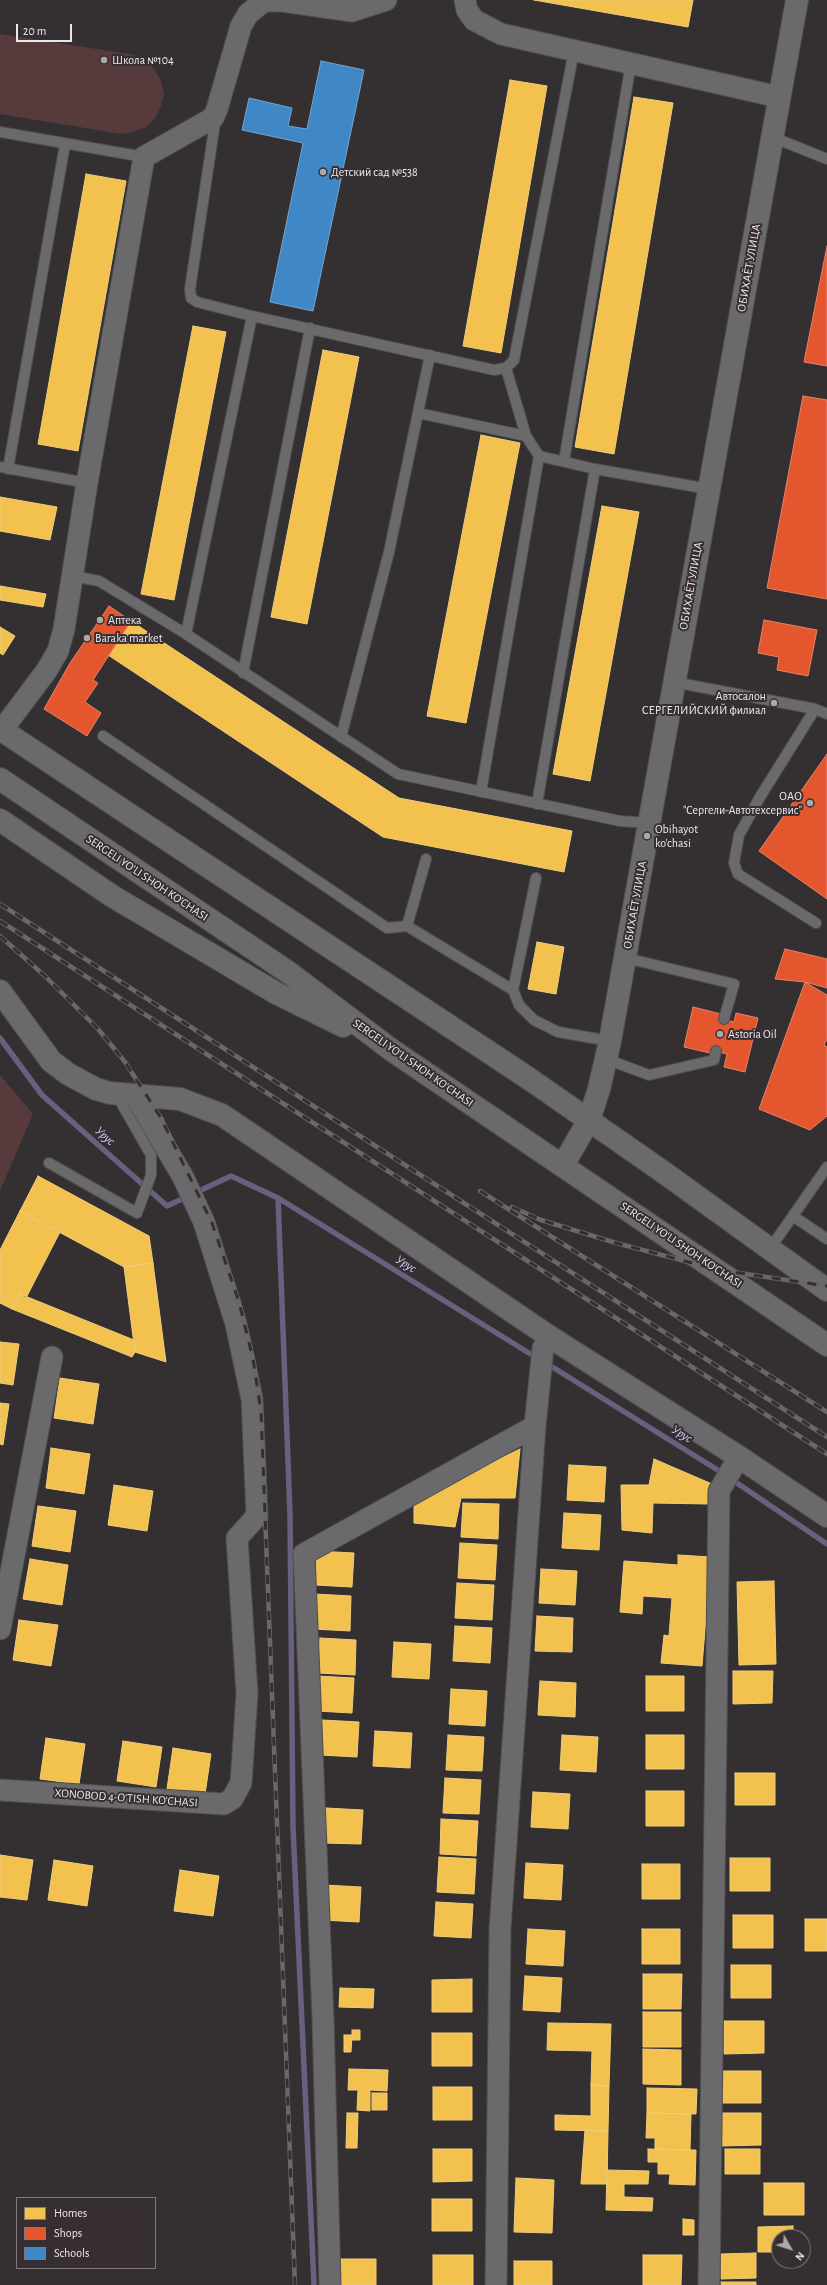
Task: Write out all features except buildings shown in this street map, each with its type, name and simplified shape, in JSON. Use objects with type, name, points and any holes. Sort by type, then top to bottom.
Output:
[{"type":"main road","points":[[1,730],[590,1120],[769,1250],[827,1290]]},
{"type":"main road","name":"SERGELI YO‘LI SHOH KO‘CHASI","points":[[0,779],[288,972],[393,1051],[827,1345]]},
{"type":"main road","points":[[0,820],[112,896],[206,952],[276,993],[393,1051]]},
{"type":"street","points":[[1,730],[47,670],[58,651],[64,629],[87,483],[144,157],[204,125],[213,118],[242,26],[248,14],[259,4],[266,1],[282,1],[352,11],[386,0]]},
{"type":"street","points":[[465,0],[467,10],[474,20],[491,31],[779,97]]},
{"type":"street","name":"ОБИХАЁТ УЛИЦА","points":[[563,1165],[590,1120],[608,1050],[626,958],[674,682],[797,0]]},
{"type":"street","points":[[0,991],[28,1032],[59,1068],[96,1089],[126,1096],[180,1099],[222,1115],[544,1353],[739,1457],[827,1516]]},
{"type":"street","name":"XONOBOD 4-O'TISH KO'CHASI","points":[[0,1790],[224,1804],[232,1799],[241,1783],[247,1694],[237,1538],[257,1516],[252,1399],[236,1324],[204,1222],[183,1177],[126,1096]]},
{"type":"street","points":[[496,2285],[500,1929],[535,1426],[544,1353]]},
{"type":"street","points":[[0,1629],[52,1357]]},
{"type":"street","points":[[330,2285],[323,2018],[304,1554],[535,1426]]},
{"type":"street","points":[[709,2285],[719,1491],[739,1457]]},
{"type":"lane","points":[[217,109],[190,289],[191,298],[197,302],[252,316],[494,370],[506,368],[514,360],[574,51]]},
{"type":"lane","points":[[564,461],[631,63]]},
{"type":"lane","points":[[0,132],[144,157]]},
{"type":"lane","points":[[772,136],[827,159]]},
{"type":"lane","points":[[64,144],[4,468],[87,483]]},
{"type":"lane","points":[[186,634],[252,316]]},
{"type":"lane","points":[[244,673],[310,328]]},
{"type":"lane","points":[[341,737],[389,552],[430,355]]},
{"type":"lane","points":[[481,792],[539,456],[526,436],[506,368]]},
{"type":"lane","points":[[418,414],[526,436]]},
{"type":"lane","points":[[539,456],[595,469],[709,489]]},
{"type":"lane","points":[[537,804],[595,469]]},
{"type":"lane","points":[[72,576],[99,581],[186,634],[398,774],[620,821],[649,824]]},
{"type":"lane","points":[[674,682],[815,709],[827,714]]},
{"type":"lane","points":[[815,709],[760,797],[739,836],[734,863],[738,874],[816,923]]},
{"type":"lane","points":[[103,736],[388,928],[407,926],[514,990]]},
{"type":"lane","points":[[407,926],[426,859]]},
{"type":"lane","points":[[536,878],[514,990],[519,1005],[534,1020],[558,1032],[608,1050],[649,1075],[714,1060],[716,1051]]},
{"type":"lane","points":[[626,958],[734,984],[724,1019]]},
{"type":"lane","points":[[49,1163],[136,1213],[151,1175],[151,1155],[126,1096]]},
{"type":"lane","points":[[769,1250],[827,1167]]},
{"type":"lane","points":[[793,1216],[827,1239]]},
{"type":"shaded area","points":[[0,34],[135,55],[146,61],[155,70],[161,81],[164,94],[161,106],[155,118],[146,127],[134,132],[122,134],[0,114]]},
{"type":"shaded area","points":[[0,1075],[33,1114],[0,1191]]},
{"type":"waterway","name":"Урус","points":[[0,1038],[42,1095],[167,1206],[231,1176],[278,1198],[537,1358]]},
{"type":"waterway","points":[[278,1198],[290,1514],[293,1827],[314,2285]]},
{"type":"waterway","name":"Урус","points":[[546,1363],[724,1474]]},
{"type":"waterway","name":"Урус","points":[[731,1479],[827,1544]]},
{"type":"railway","points":[[0,904],[827,1437]]},
{"type":"railway","points":[[0,921],[827,1454]]},
{"type":"railway","points":[[0,936],[46,977],[98,1029],[125,1062],[161,1118],[212,1223],[239,1302],[253,1359],[261,1411],[295,2285]]},
{"type":"railway","points":[[480,1191],[827,1412]]},
{"type":"railway","points":[[512,1207],[541,1220],[616,1243],[719,1270],[827,1286]]},
{"type":"place","name":"Школа №104","points":[[104,60]]},
{"type":"place","name":"Детский сад №538","points":[[323,172]]},
{"type":"place","name":"Аптека","points":[[100,620]]},
{"type":"place","name":"Baraka market","points":[[87,638]]},
{"type":"place","name":"Автосалон СЕРГЕЛИЙСКИЙ филиал","points":[[774,703]]},
{"type":"place","name":"ОАО \"Сергели-Автотехсервис\"","points":[[810,803]]},
{"type":"place","name":"Obihayot ko'chasi","points":[[647,836]]},
{"type":"place","name":"Astoria Oil","points":[[720,1034]]}]
